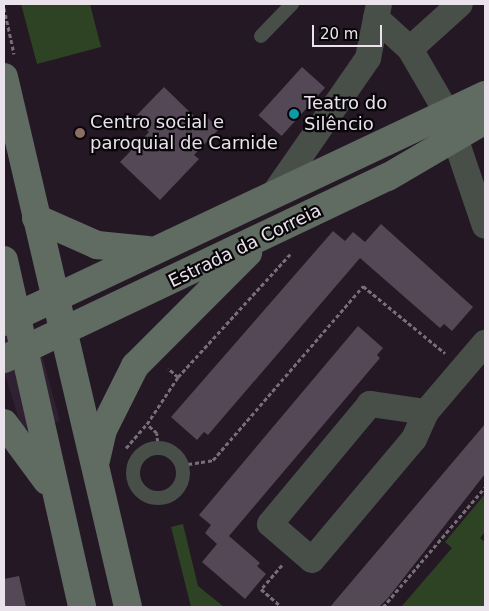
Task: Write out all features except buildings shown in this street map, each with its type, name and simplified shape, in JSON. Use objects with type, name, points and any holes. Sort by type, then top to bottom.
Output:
[{"type":"main road","points":[[4,77],[36,218],[96,461],[128,607]]},
{"type":"main road","points":[[446,111],[485,95]]},
{"type":"main road","name":"Estrada da Correia","points":[[10,319],[149,250],[446,111]]},
{"type":"main road","points":[[456,138],[485,120]]},
{"type":"main road","name":"Estrada da Correia","points":[[13,354],[265,238],[456,138]]},
{"type":"main road","points":[[36,218],[97,246],[149,250]]},
{"type":"main road","points":[[96,461],[103,430],[122,386],[148,348],[265,238]]},
{"type":"main road","points":[[4,260],[13,354],[56,495],[82,607]]},
{"type":"main road","points":[[4,423],[56,495]]},
{"type":"street","points":[[410,49],[460,4]]},
{"type":"street","name":"Estrada da Correia","points":[[378,11],[410,49],[446,111],[456,138]]},
{"type":"street","name":"Estrada da Correia","points":[[276,191],[368,58],[378,11]]},
{"type":"street","points":[[456,138],[485,226]]},
{"type":"street","points":[[426,412],[370,404],[270,524],[312,560],[414,440],[426,412],[485,343]]},
{"type":"lane","points":[[261,36],[292,4]]},
{"type":"lane","points":[[158,448],[172,452],[182,465],[182,482],[170,495],[161,498],[142,493],[133,476],[134,466],[144,453],[158,448]]},
{"type":"path","points":[[126,448],[147,424],[178,377],[295,249]]},
{"type":"path","points":[[182,465],[213,460],[363,286],[464,369]]},
{"type":"path","points":[[148,348],[178,377]]},
{"type":"path","points":[[147,424],[157,433],[158,448]]},
{"type":"path","points":[[384,607],[485,487]]},
{"type":"path","points":[[282,607],[261,589],[297,547]]},
{"type":"shaded area","points":[[4,264],[43,359],[60,421],[22,429],[4,372]]},
{"type":"green space","points":[[21,4],[90,4],[101,47],[37,64]]},
{"type":"green space","points":[[485,494],[485,532],[480,538],[485,542],[485,607],[401,607],[452,548],[445,542]]},
{"type":"green space","points":[[183,524],[198,586],[224,607],[191,607],[171,527]]},
{"type":"place","name":"Teatro do Silêncio","points":[[294,114]]},
{"type":"place","name":"Centro social e paroquial de Carnide","points":[[80,133]]}]
